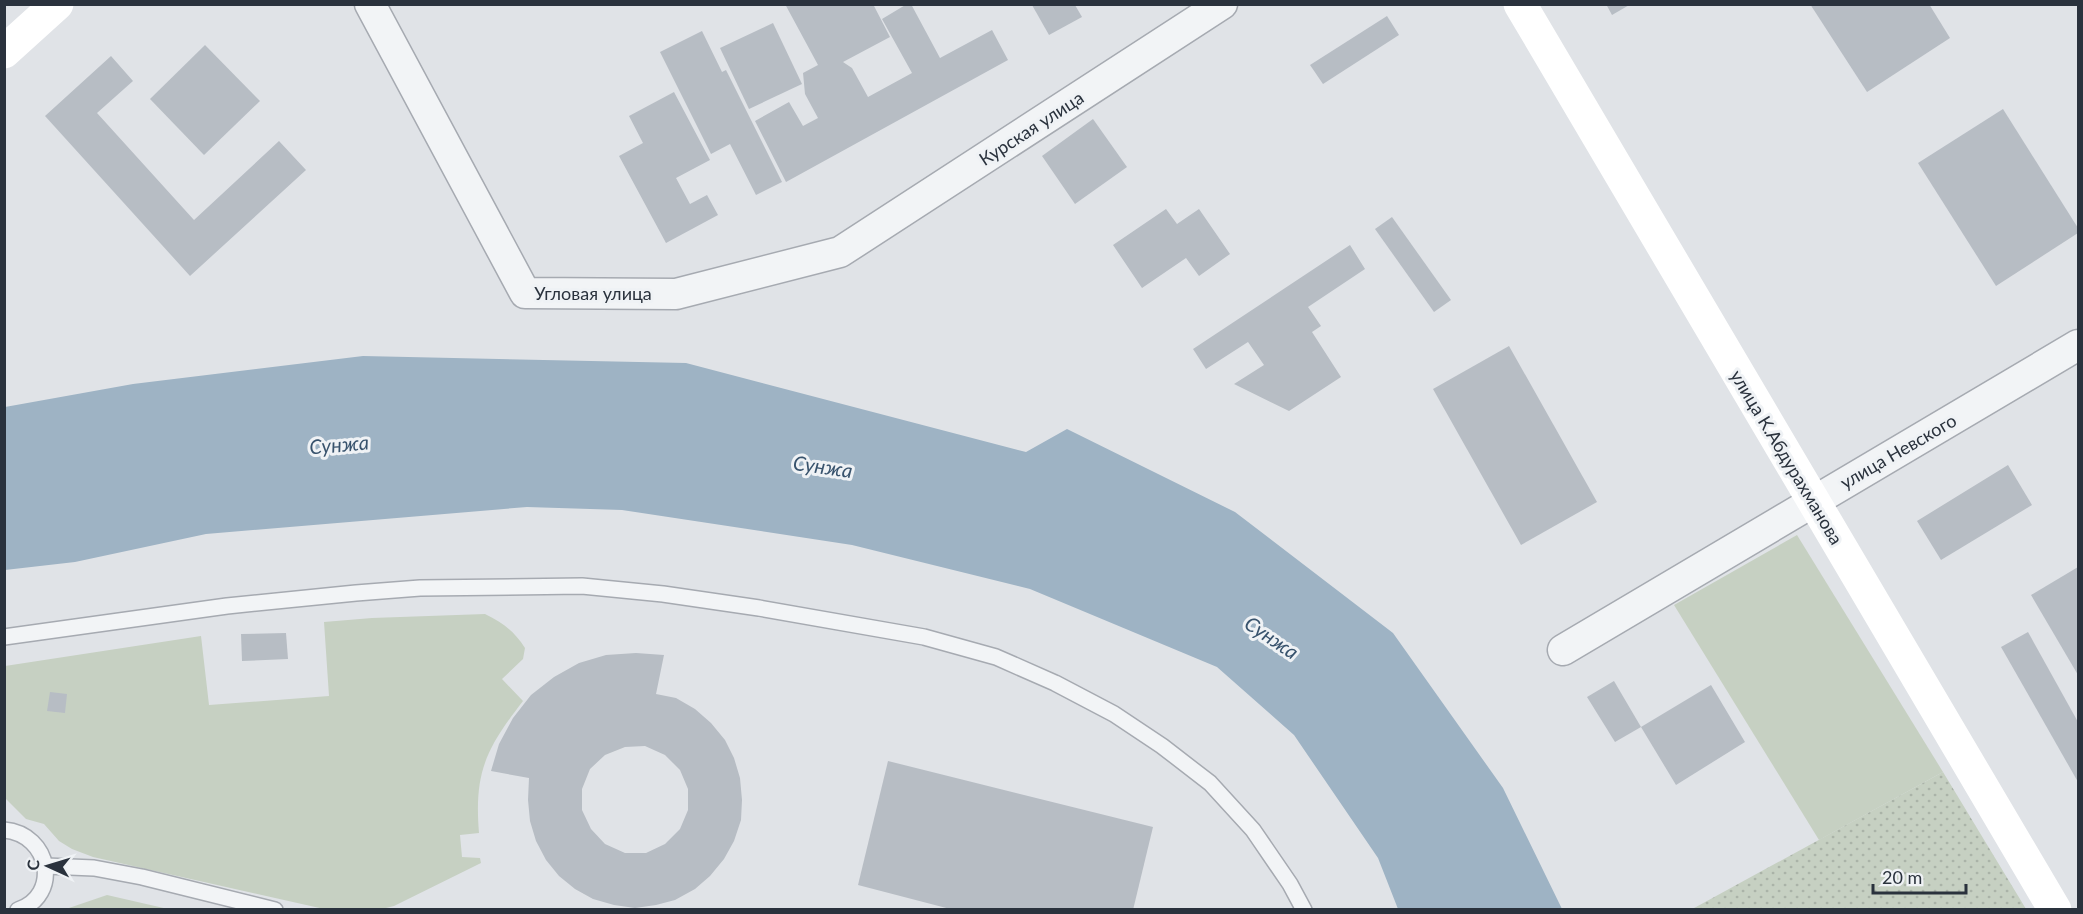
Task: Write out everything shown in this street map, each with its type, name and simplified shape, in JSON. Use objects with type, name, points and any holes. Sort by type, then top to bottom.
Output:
[{"type":"street","points":[[4,52],[57,4]]},
{"type":"street","name":"Угловая улица","points":[[370,4],[525,293],[676,294],[840,252]]},
{"type":"street","name":"Курская улица","points":[[840,252],[1222,4]]},
{"type":"street","name":"улица К.Абдурахманова","points":[[1520,4],[2055,909]]},
{"type":"street","name":"улица Невского","points":[[1563,650],[2079,345]]},
{"type":"lane","points":[[4,637],[227,606],[356,593],[420,588],[582,586],[706,600],[924,637],[996,657],[1055,683],[1114,714],[1162,746],[1210,783],[1253,830],[1304,909]]},
{"type":"lane","points":[[4,830],[16,831],[30,838],[40,851],[46,866],[44,883],[37,897],[24,908],[18,909]]},
{"type":"lane","points":[[46,866],[94,868],[142,877],[275,909]]},
{"type":"green space","points":[[1797,535],[1943,772],[1819,840],[1674,605]]},
{"type":"green space","points":[[485,614],[508,628],[525,648],[523,659],[502,679],[523,701],[500,733],[485,762],[479,793],[479,833],[460,835],[462,857],[480,858],[481,863],[394,906],[382,909],[324,909],[93,857],[59,841],[44,824],[26,819],[5,798],[5,666],[201,636],[209,705],[329,696],[324,622]]},
{"type":"green space","points":[[1943,772],[2026,909],[1692,909],[1696,907]]},
{"type":"green space","points":[[107,895],[168,909],[66,909]]},
{"type":"water","name":"Сунжа","points":[[363,356],[686,363],[1026,452],[1067,429],[1235,512],[1393,633],[1503,788],[1562,909],[1398,909],[1378,858],[1294,735],[1217,667],[1030,589],[852,545],[622,510],[527,507],[206,534],[75,562],[5,570],[5,407],[133,384]]},
{"type":"building","points":[[785,4],[873,4],[890,37],[843,62],[852,68],[868,97],[912,73],[882,19],[907,4],[911,4],[940,58],[992,30],[1008,60],[786,182],[755,121],[789,102],[803,126],[818,118],[805,94],[803,73],[818,65]]},
{"type":"building","points":[[1606,4],[1631,4],[1612,15]]},
{"type":"building","points":[[1810,4],[1929,4],[1950,38],[1867,92]]},
{"type":"building","points":[[1032,5],[1075,5],[1082,17],[1049,35]]},
{"type":"building","points":[[1387,16],[1399,35],[1323,84],[1310,65]]},
{"type":"building","points":[[773,23],[802,84],[749,109],[720,48]]},
{"type":"building","points":[[702,31],[722,72],[726,70],[782,182],[756,195],[730,144],[711,154],[660,52]]},
{"type":"building","points":[[205,45],[260,101],[204,155],[150,99]]},
{"type":"building","points":[[111,56],[133,81],[97,113],[194,220],[279,141],[306,170],[190,276],[45,116]]},
{"type":"building","points":[[674,92],[710,160],[676,178],[690,204],[707,195],[718,215],[666,243],[619,156],[643,143],[629,116]]},
{"type":"building","points":[[2003,109],[2078,228],[2078,233],[1996,286],[1918,163]]},
{"type":"building","points":[[1093,119],[1127,167],[1075,204],[1042,156]]},
{"type":"building","points":[[1166,209],[1177,224],[1199,209],[1230,254],[1199,276],[1186,258],[1142,288],[1113,245]]},
{"type":"building","points":[[1392,217],[1451,300],[1434,312],[1375,229]]},
{"type":"building","points":[[1350,245],[1365,269],[1308,307],[1321,326],[1312,332],[1341,377],[1289,411],[1234,384],[1264,365],[1248,342],[1206,369],[1193,349]]},
{"type":"building","points":[[1509,346],[1597,502],[1521,545],[1433,389]]},
{"type":"building","points":[[2008,465],[2032,505],[1941,560],[1917,521]]},
{"type":"building","points":[[2078,567],[2078,675],[2031,595]]},
{"type":"building","points":[[2028,632],[2078,722],[2078,782],[2001,647]]},
{"type":"building","points":[[286,633],[288,659],[242,661],[241,634]]},
{"type":"building","points":[[636,653],[664,655],[656,694],[676,698],[695,709],[711,723],[725,740],[740,778],[741,820],[734,841],[724,859],[695,889],[675,900],[656,905],[635,908],[614,905],[593,899],[575,889],[559,876],[546,860],[536,841],[530,821],[529,778],[491,771],[499,744],[513,718],[531,695],[554,677],[579,663],[606,655]],"holes":[[[645,746],[665,755],[680,770],[688,789],[688,810],[680,829],[665,844],[646,853],[625,853],[605,844],[591,829],[582,810],[582,789],[590,769],[605,755],[625,747]]]},
{"type":"building","points":[[1614,681],[1641,727],[1615,742],[1587,697]]},
{"type":"building","points":[[1711,685],[1745,742],[1676,785],[1641,727]]},
{"type":"building","points":[[50,692],[67,694],[65,713],[47,711]]},
{"type":"building","points":[[888,761],[1153,827],[1133,910],[954,910],[858,885]]}]
